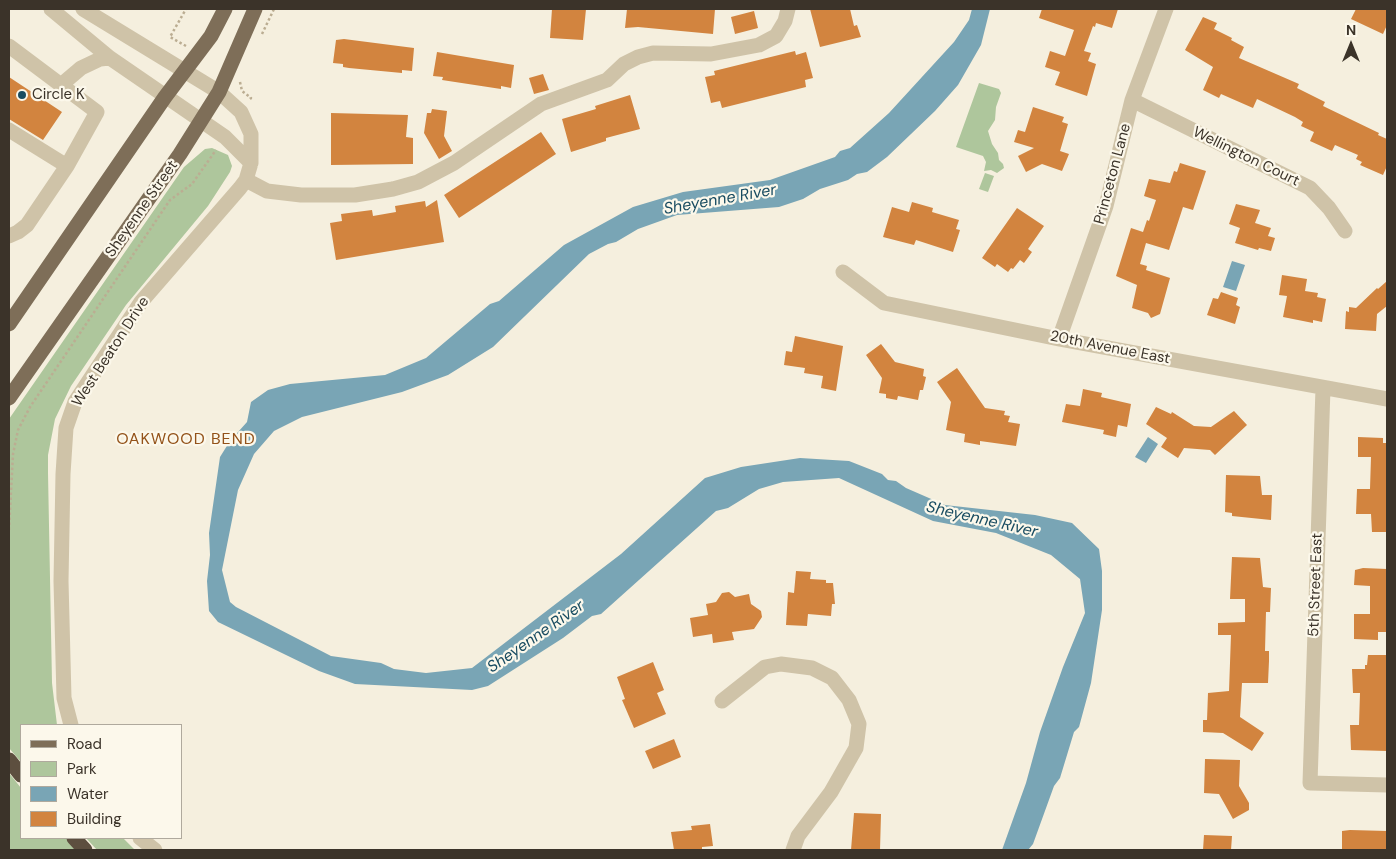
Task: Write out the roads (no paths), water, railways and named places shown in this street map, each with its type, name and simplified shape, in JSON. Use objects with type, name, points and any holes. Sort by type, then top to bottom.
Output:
[{"type":"highway","points":[[9,760],[20,774]]},
{"type":"highway","points":[[75,839],[85,850]]},
{"type":"main road","points":[[9,324],[165,97],[186,72],[211,36],[225,9]]},
{"type":"main road","name":"Sheyenne Street","points":[[9,398],[175,162],[219,92],[255,9]]},
{"type":"street","points":[[51,9],[110,58],[225,138],[251,163]]},
{"type":"street","name":"West Beaton Drive","points":[[71,724],[64,698],[61,582],[63,474],[66,428],[75,402],[141,302],[246,180],[251,163],[251,134],[242,112],[219,92],[83,9]]},
{"type":"street","points":[[246,180],[267,191],[301,195],[355,195],[393,190],[454,163],[542,104],[607,80],[624,64],[638,57],[653,53],[711,54],[759,45],[776,36],[785,21],[788,9]]},
{"type":"street","name":"Princeton Lane","points":[[1060,339],[1106,206],[1132,100],[1166,9]]},
{"type":"street","points":[[9,46],[97,112],[67,166],[27,225],[9,236]]},
{"type":"street","points":[[61,85],[81,68],[110,58]]},
{"type":"street","name":"Wellington Court","points":[[1132,100],[1310,188],[1329,208],[1345,231]]},
{"type":"street","points":[[9,130],[67,166]]},
{"type":"street","name":"20th Avenue East","points":[[843,272],[884,303],[1060,339],[1387,399]]},
{"type":"street","name":"5th Street East","points":[[1323,388],[1310,783],[1387,785]]},
{"type":"street","points":[[722,701],[765,667],[781,664],[812,668],[832,678],[849,700],[859,724],[856,748],[831,792],[798,836],[794,850]]},
{"type":"street","points":[[141,839],[155,850]]},
{"type":"water","name":"Sheyenne River","points":[[972,9],[990,9],[981,45],[958,85],[935,111],[887,157],[867,172],[857,174],[848,180],[820,189],[803,199],[779,207],[677,215],[638,229],[616,242],[589,254],[493,347],[448,375],[402,392],[302,417],[274,431],[254,454],[238,490],[222,570],[230,602],[236,607],[331,656],[381,663],[394,669],[426,673],[472,668],[621,554],[705,478],[741,467],[800,458],[849,461],[882,474],[888,480],[896,481],[906,488],[945,505],[1035,515],[1072,523],[1099,549],[1102,571],[1102,610],[1091,683],[1079,727],[1074,732],[1060,778],[1054,786],[1033,844],[1028,850],[1002,850],[1026,783],[1040,732],[1085,613],[1080,579],[1051,555],[996,533],[933,521],[839,478],[783,482],[759,489],[728,508],[716,511],[601,614],[592,616],[563,638],[488,686],[472,690],[355,684],[319,671],[218,622],[209,611],[207,581],[210,555],[209,533],[220,457],[230,441],[247,422],[251,402],[268,390],[290,384],[385,375],[426,358],[490,304],[499,301],[564,245],[633,207],[683,192],[770,180],[835,157],[840,151],[850,148],[889,113],[954,42],[969,20]]},
{"type":"water","points":[[1232,261],[1245,265],[1236,291],[1223,287]]},
{"type":"water","points":[[1148,437],[1158,444],[1146,463],[1135,457]]},
{"type":"place","name":"Circle K","points":[[22,95]]},
{"type":"district","name":"OAKWOOD BEND","points":[[186,440]]}]
